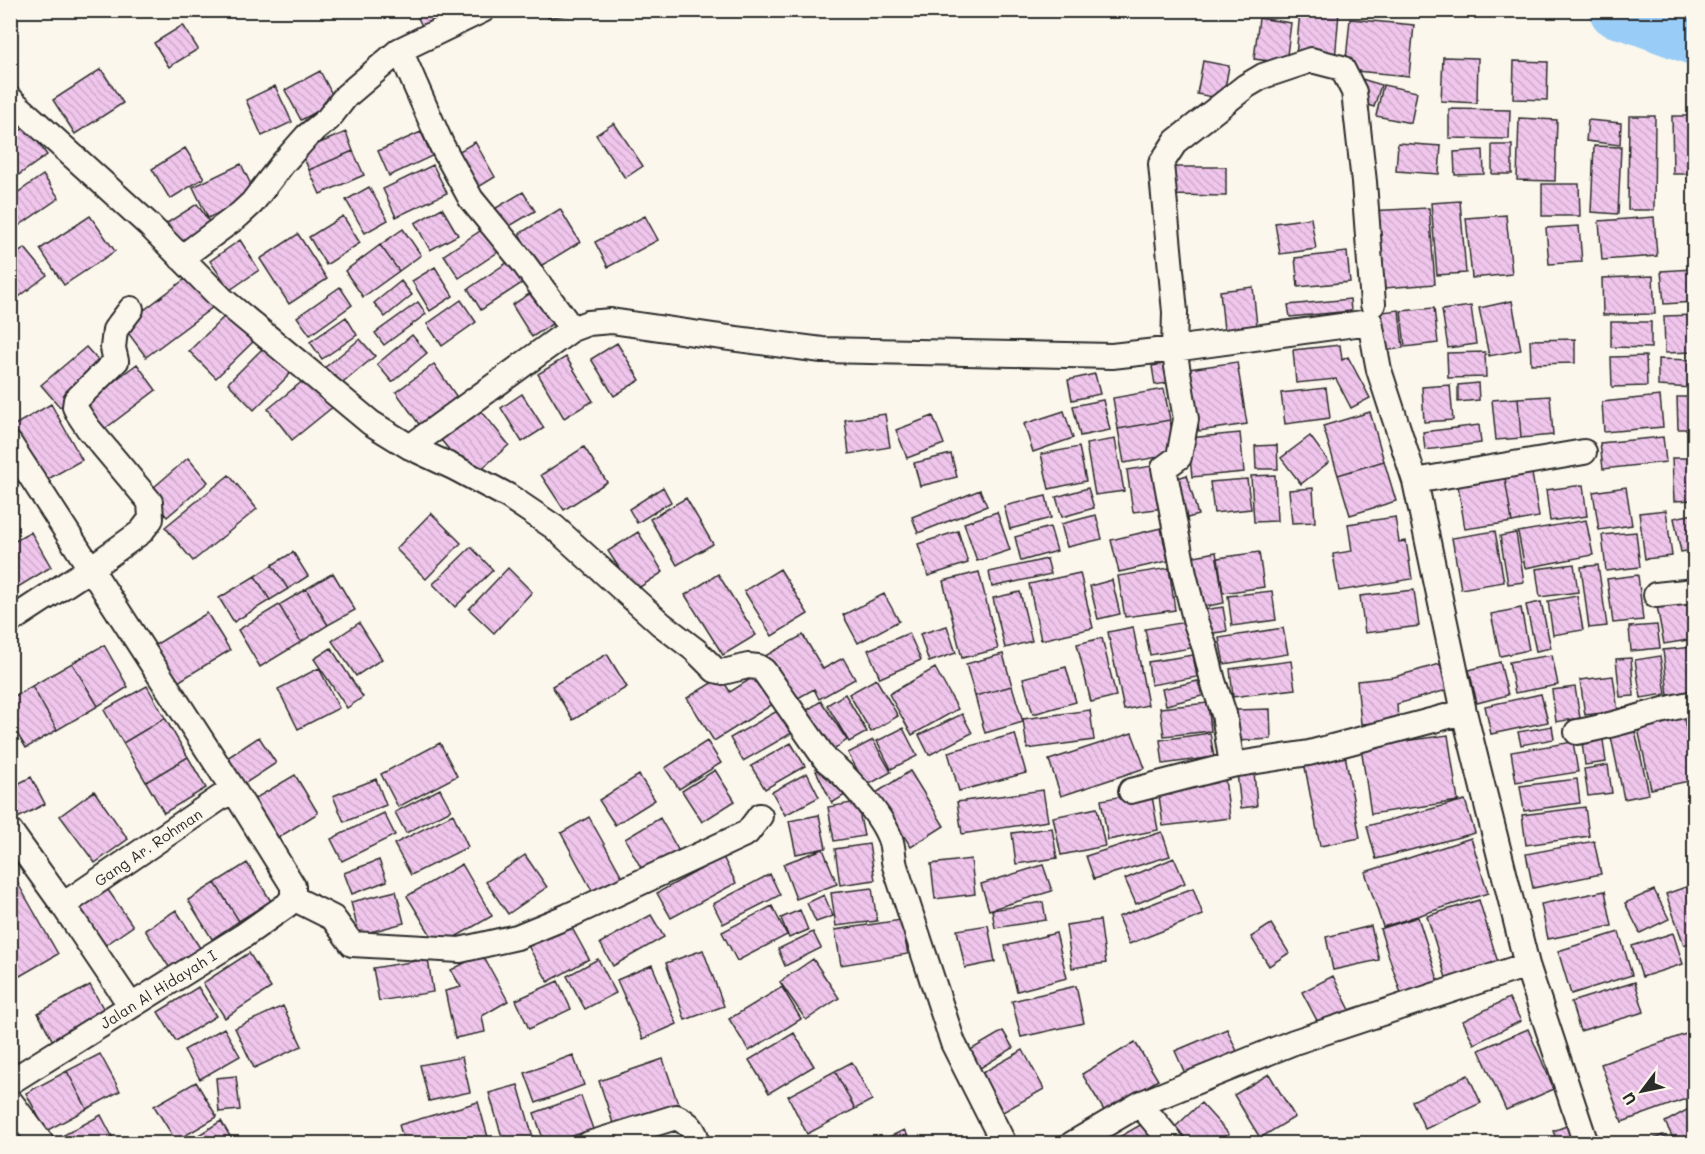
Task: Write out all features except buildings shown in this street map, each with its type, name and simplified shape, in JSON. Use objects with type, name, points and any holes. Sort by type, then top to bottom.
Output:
[{"type":"street","points":[[181,258],[252,203],[307,136],[328,118],[346,96],[400,50],[483,10]]},
{"type":"street","points":[[400,50],[442,146],[471,198],[573,329]]},
{"type":"street","points":[[1232,765],[1224,714],[1196,623],[1184,574],[1164,468],[1179,457],[1186,419],[1174,349],[1175,312],[1161,164],[1176,141],[1263,75],[1311,60],[1342,68],[1354,92],[1364,182],[1372,304]]},
{"type":"street","points":[[10,99],[148,225],[222,299],[371,423],[410,447],[508,496],[554,527],[715,670],[723,672],[748,666],[758,667],[764,671],[826,760],[839,769],[881,822],[891,840],[895,866],[953,1043],[1004,1143]]},
{"type":"street","points":[[10,621],[141,532],[151,519],[150,502],[88,428],[75,407],[76,400],[116,361],[114,339],[130,309]]},
{"type":"street","points":[[410,447],[573,329],[588,323],[611,321],[822,350],[1112,356],[1370,322],[1378,370],[1415,481],[1464,712],[1527,965],[1586,1143]]},
{"type":"street","points":[[10,444],[18,472],[91,568],[233,789],[293,892],[333,918],[352,944],[460,950],[517,937],[568,916],[747,833],[760,816]]},
{"type":"street","points":[[1415,481],[1584,452]]},
{"type":"street","points":[[1656,595],[1695,591]]},
{"type":"street","points":[[1577,732],[1695,703]]},
{"type":"street","points":[[1131,792],[1232,765],[1309,753],[1464,712]]},
{"type":"street","name":"Gang Ar. Rohman","points":[[63,905],[233,789]]},
{"type":"street","points":[[10,831],[131,1006]]},
{"type":"street","name":"Jalan Al Hidayah I","points":[[10,1082],[243,936],[287,905],[293,892]]},
{"type":"street","points":[[1072,1143],[1140,1104],[1294,1042],[1527,965]]},
{"type":"street","points":[[10,1101],[42,1143]]},
{"type":"street","points":[[1140,1104],[1173,1143]]},
{"type":"street","points":[[589,1143],[676,1117],[691,1126],[698,1143]]},
{"type":"waterway","points":[[1617,10],[1694,37]]}]
